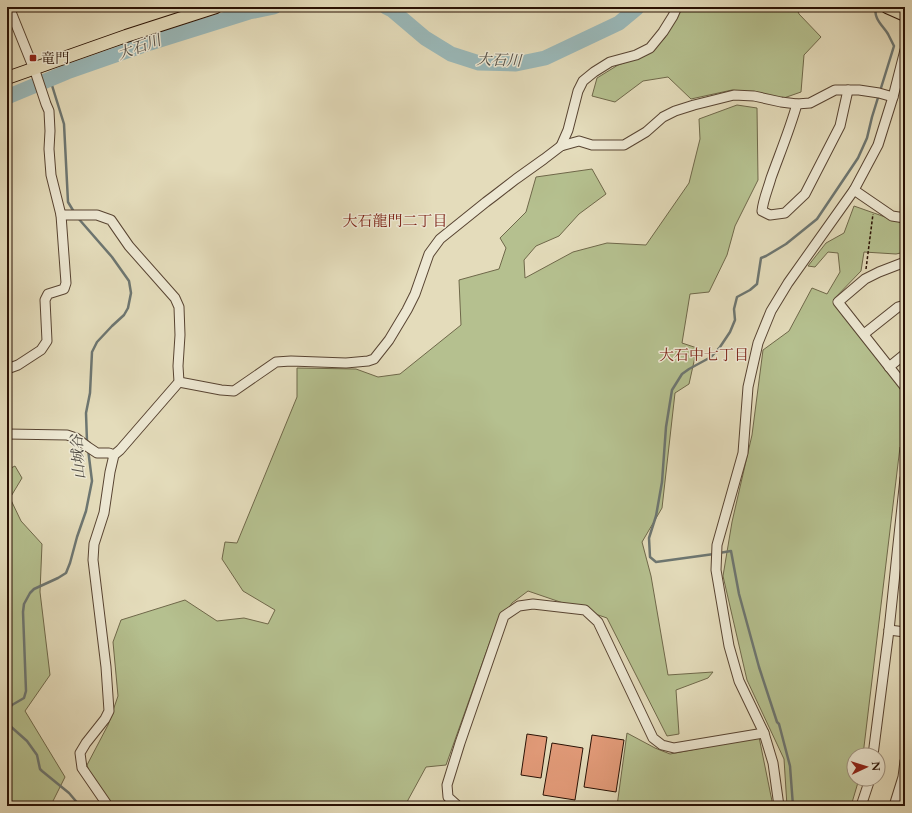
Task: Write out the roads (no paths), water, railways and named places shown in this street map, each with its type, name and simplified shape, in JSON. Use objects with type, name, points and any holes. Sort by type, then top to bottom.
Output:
[{"type":"main road","points":[[7,78],[35,72],[126,36],[216,7]]},
{"type":"main road","points":[[887,7],[905,15]]},
{"type":"street","points":[[7,368],[18,365],[41,350],[47,341],[45,300],[48,294],[64,288],[66,283],[61,215],[51,175],[49,111],[35,72],[8,7]]},
{"type":"street","points":[[179,382],[234,391],[276,362],[291,361],[346,363],[374,359],[389,340],[407,310],[415,294],[429,254],[440,239],[516,178],[560,146],[568,130],[578,91],[583,81],[610,62],[636,55],[650,48],[666,27],[677,7]]},
{"type":"street","points":[[779,806],[773,763],[764,733],[740,681],[729,646],[716,570],[717,545],[742,453],[748,386],[758,343],[771,311],[788,283],[854,190],[878,145],[893,98],[905,50]]},
{"type":"street","points":[[560,146],[579,141],[592,145],[624,145],[646,132],[663,117],[694,105],[734,95],[754,96],[798,104],[810,103],[835,90],[859,90],[879,93],[893,98]]},
{"type":"street","points":[[798,104],[763,203],[762,211],[770,215],[785,212],[804,194],[840,126],[848,90]]},
{"type":"street","points":[[854,190],[892,216],[905,218]]},
{"type":"street","points":[[61,215],[97,214],[111,220],[129,246],[175,298],[179,307],[179,382],[114,455],[104,513],[94,544],[93,560],[106,667],[109,711],[105,719],[80,753],[82,768],[107,806]]},
{"type":"street","points":[[905,262],[865,279],[838,302],[905,387]]},
{"type":"street","points":[[864,334],[898,307],[905,305]]},
{"type":"street","points":[[889,367],[905,354]]},
{"type":"street","points":[[7,434],[67,435],[76,438],[97,453],[109,453],[114,455]]},
{"type":"street","points":[[874,747],[889,630],[905,478]]},
{"type":"street","points":[[458,806],[448,796],[447,785],[451,771],[504,616],[519,606],[533,604],[585,610],[598,622],[654,738],[662,745],[674,748],[764,733]]},
{"type":"street","points":[[889,630],[905,632]]},
{"type":"street","points":[[894,806],[903,777],[905,761]]},
{"type":"street","points":[[861,806],[867,787]]},
{"type":"waterway","name":"大石川","points":[[7,97],[67,72],[150,43],[249,12],[274,7]]},
{"type":"waterway","name":"大石川","points":[[386,7],[392,10],[425,38],[451,54],[479,63],[516,64],[545,58],[619,23],[637,7]]},
{"type":"waterway","points":[[714,554],[656,562],[650,557],[649,538],[656,516],[662,482],[666,427],[672,390],[682,374],[711,357],[720,347],[730,332],[735,320],[734,309],[737,297],[750,290],[757,284],[761,258],[786,244],[817,219],[858,158],[867,138],[894,46],[888,34],[877,19],[875,12],[876,8]]},
{"type":"waterway","name":"山城谷","points":[[50,79],[64,124],[68,202],[74,212]]},
{"type":"waterway","name":"山城谷","points":[[78,218],[112,257],[129,281],[131,293],[128,308],[124,315],[97,342],[92,352],[90,393],[86,413],[87,442]]},
{"type":"waterway","name":"山城谷","points":[[80,806],[69,793],[40,769],[37,755],[27,741],[9,725],[9,708],[24,698],[26,691],[24,604],[34,589],[66,573],[86,511],[92,481],[88,449]]},
{"type":"waterway","points":[[719,553],[731,551],[739,594],[759,667],[777,722],[779,724],[790,766],[793,806]]},
{"type":"place","name":"竜門","points":[[33,58]]},
{"type":"district","name":"大石龍門二丁目","points":[[395,221]]},
{"type":"district","name":"大石中七丁目","points":[[704,355]]}]
